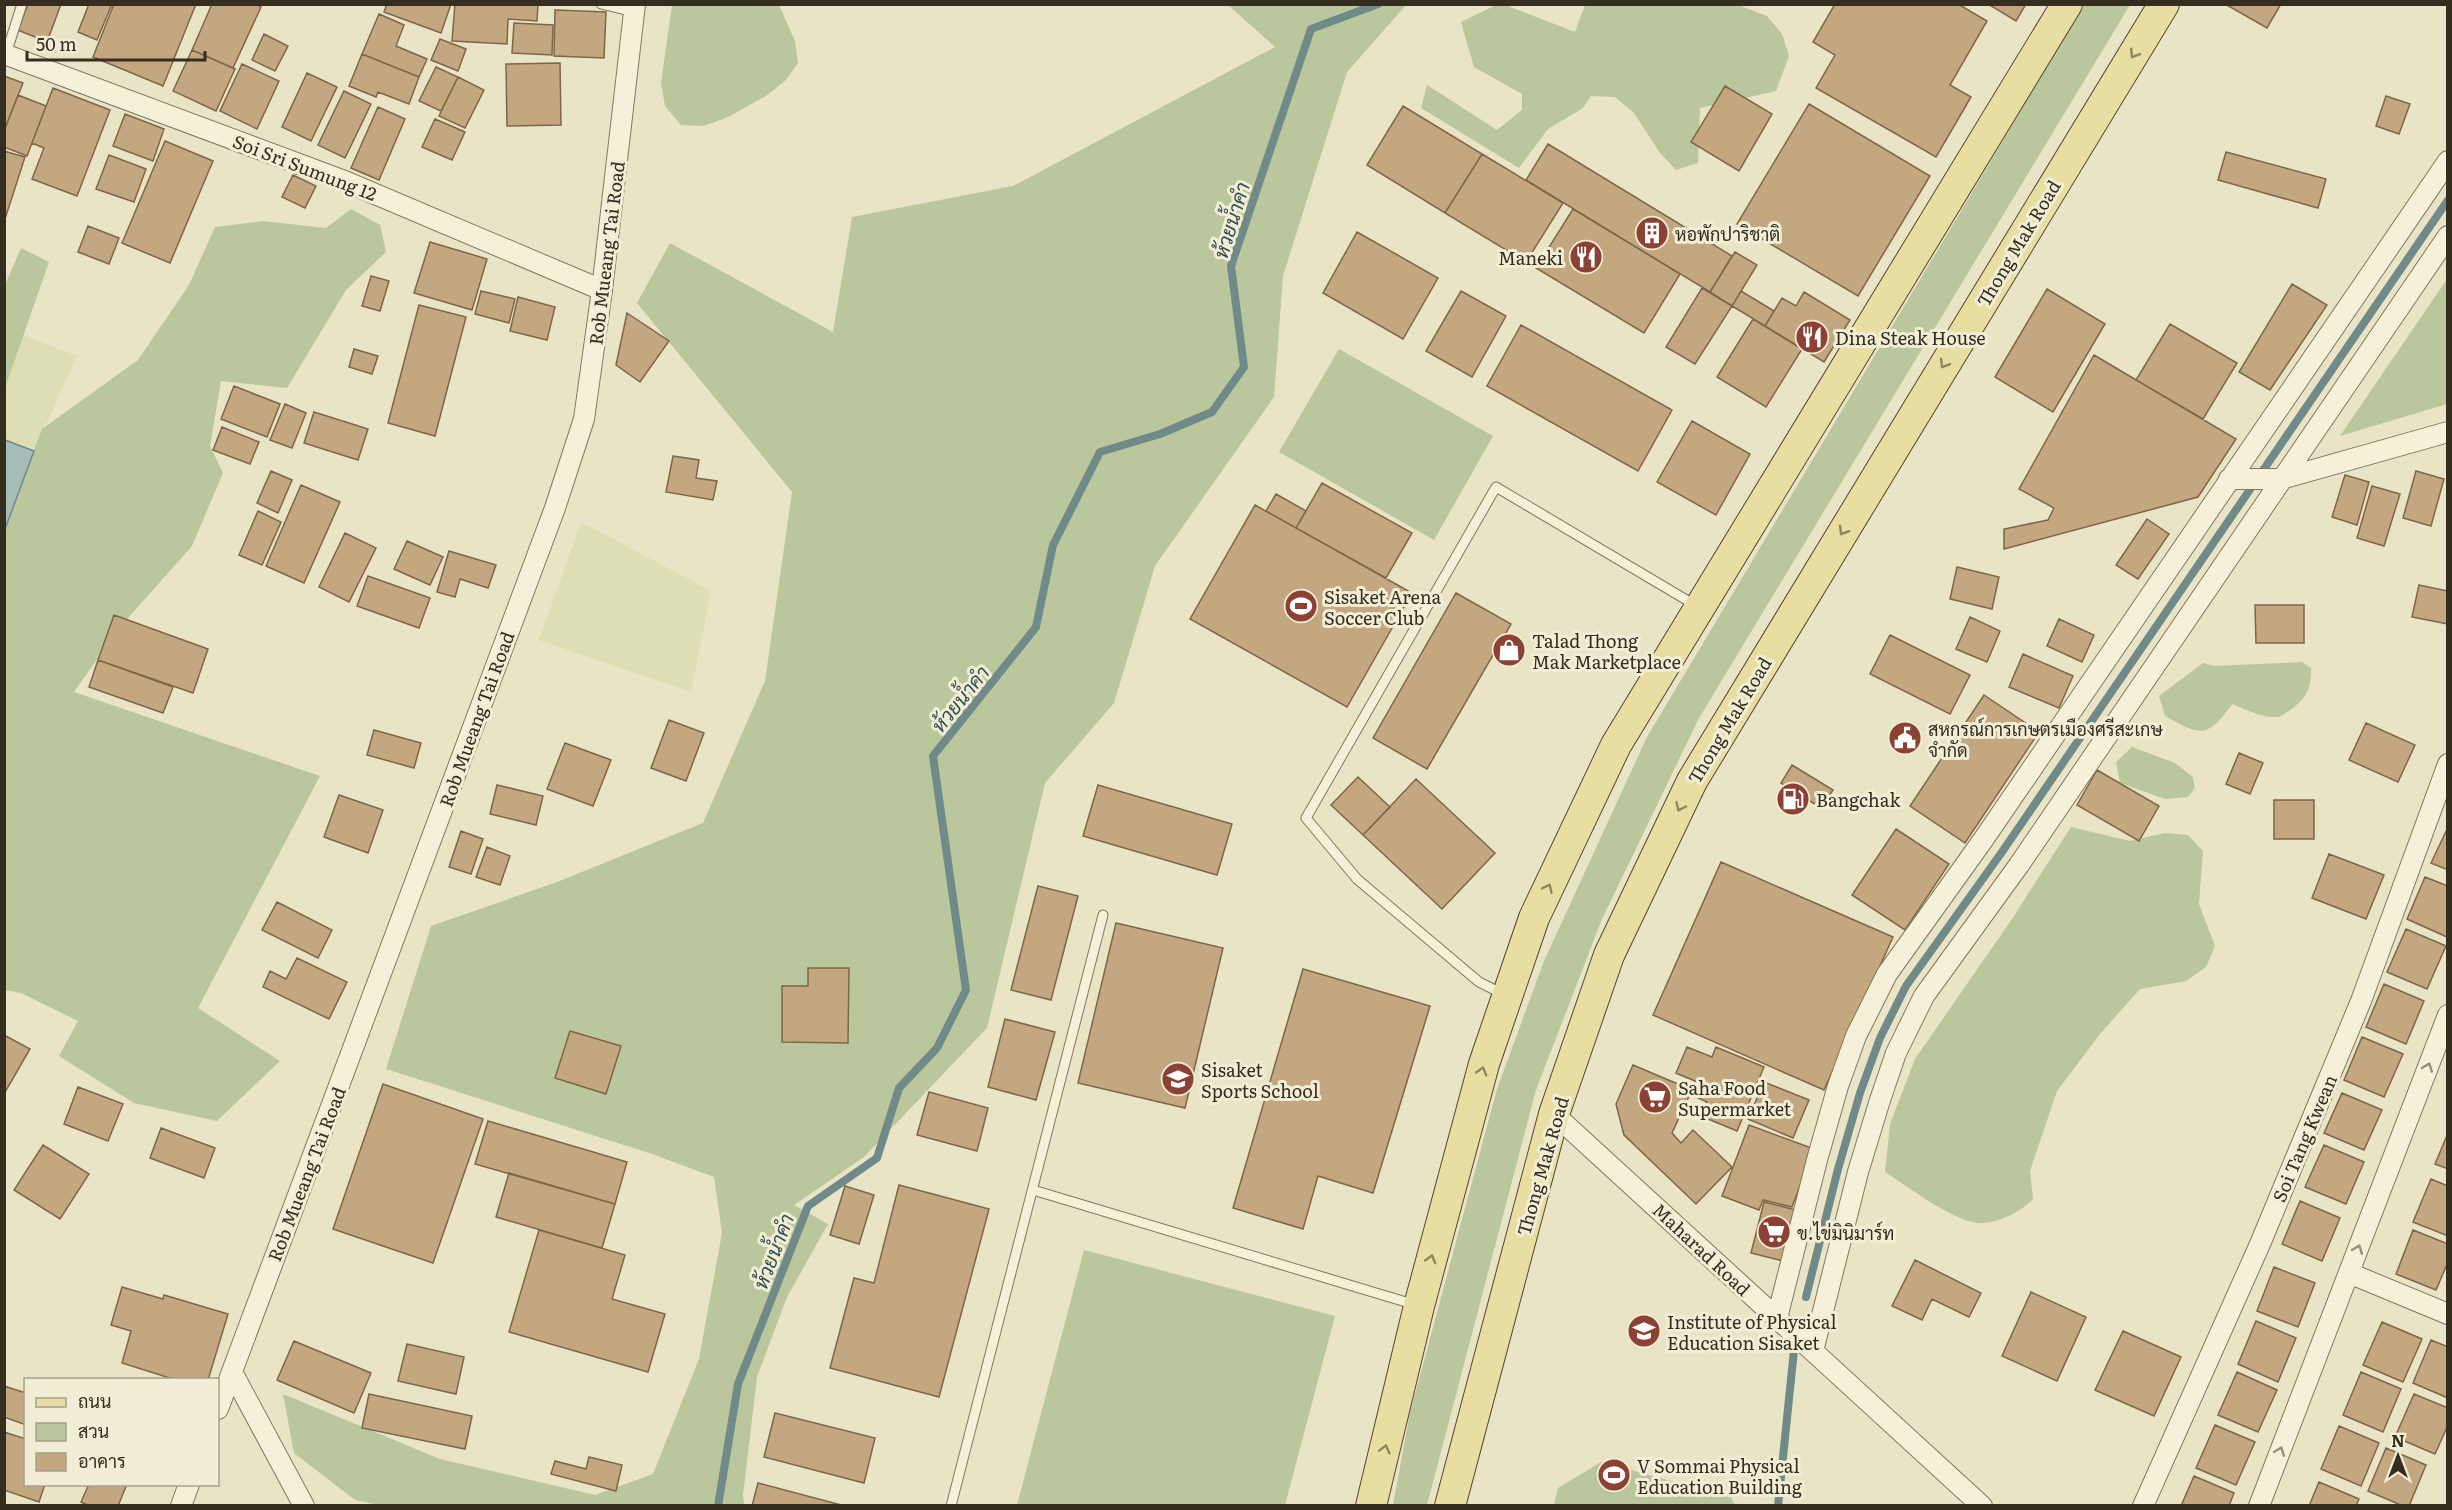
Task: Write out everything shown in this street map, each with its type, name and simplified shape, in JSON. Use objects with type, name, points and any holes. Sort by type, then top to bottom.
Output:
[{"type":"main road","points":[[1371,1506],[1419,1306],[1484,1065],[1534,918],[1616,745],[2067,4]]},
{"type":"main road","name":"Thong Mak Road","points":[[1450,1506],[1554,1114],[1609,955],[1692,782],[2164,4]]},
{"type":"street","name":"Rob Mueang Tai Road","points":[[219,1406],[555,507],[584,419],[602,290],[634,8]]},
{"type":"street","name":"Soi Sri Sumung 12","points":[[5,54],[342,180],[602,290]]},
{"type":"street","points":[[1777,1318],[1838,1086],[1856,1036],[1887,974],[1983,840],[2448,161]]},
{"type":"street","points":[[1812,1351],[1858,1172],[1880,1100],[1896,1053],[1924,996],[2019,865],[2448,236]]},
{"type":"street","points":[[2229,478],[2281,478],[2448,432]]},
{"type":"street","name":"Soi Tang Kwean","points":[[2143,1506],[2260,1244],[2361,1001],[2448,764]]},
{"type":"street","points":[[2259,1506],[2448,1015]]},
{"type":"street","name":"Maharad Road","points":[[1554,1114],[1982,1506]]},
{"type":"street","points":[[2349,1273],[2448,1314]]},
{"type":"street","points":[[232,1372],[304,1506]]},
{"type":"street","points":[[181,1506],[189,1486]]},
{"type":"lane","points":[[5,54],[22,4]]},
{"type":"lane","points":[[601,4],[634,8]]},
{"type":"lane","points":[[1507,996],[1479,982],[1357,879],[1306,818],[1496,487],[1698,608]]},
{"type":"lane","points":[[951,1506],[1103,915]]},
{"type":"lane","points":[[1033,1190],[1419,1306]]},
{"type":"green space","points":[[672,5],[779,5],[795,41],[798,63],[785,81],[766,96],[726,118],[703,126],[681,125],[665,106],[661,83]]},
{"type":"green space","points":[[1228,5],[1406,5],[1347,72],[1283,276],[1274,397],[1155,566],[1114,703],[1045,783],[987,1028],[864,1157],[794,1205],[828,1224],[787,1297],[757,1377],[743,1495],[744,1505],[384,1506],[355,1500],[294,1453],[283,1394],[440,1459],[595,1495],[653,1474],[699,1359],[722,1233],[714,1177],[652,1154],[386,1069],[431,926],[557,882],[703,823],[765,681],[792,492],[637,303],[670,243],[833,332],[852,217],[1013,186],[1275,47]]},
{"type":"green space","points":[[1496,5],[1505,5],[1575,32],[1585,5],[1738,5],[1767,16],[1782,34],[1789,56],[1776,91],[1700,108],[1698,163],[1676,170],[1660,153],[1634,113],[1615,97],[1591,96],[1583,108],[1548,129],[1519,168],[1421,108],[1427,85],[1497,130],[1522,110],[1522,94],[1474,67],[1461,22]]},
{"type":"green space","points":[[2084,5],[2130,5],[1699,718],[1602,919],[1536,1090],[1427,1505],[1393,1505],[1410,1413],[1497,1089],[1544,961],[1647,737]]},
{"type":"green space","points":[[351,209],[380,225],[386,252],[346,290],[287,388],[221,381],[210,446],[223,473],[192,546],[119,628],[74,692],[320,776],[198,1008],[280,1061],[217,1121],[134,1103],[59,1056],[78,1021],[21,993],[5,990],[4,529],[42,429],[138,360],[189,285],[215,227],[263,221],[326,228]]},
{"type":"green space","points":[[21,248],[49,262],[5,388],[5,285]]},
{"type":"green space","points":[[2447,279],[2447,404],[2340,436]]},
{"type":"green space","points":[[23,335],[77,356],[34,451],[5,440],[5,388]]},
{"type":"green space","points":[[1339,349],[1493,436],[1434,540],[1279,452]]},
{"type":"green space","points":[[581,522],[711,591],[691,692],[539,640]]},
{"type":"green space","points":[[2302,662],[2311,668],[2309,688],[2299,703],[2280,716],[2260,715],[2232,704],[2216,723],[2203,731],[2187,727],[2165,716],[2159,696],[2203,663],[2214,666]]},
{"type":"green space","points":[[2132,747],[2175,763],[2193,777],[2195,788],[2188,797],[2165,799],[2120,783],[2116,762]]},
{"type":"green space","points":[[2071,827],[2130,841],[2165,833],[2188,835],[2203,851],[2199,904],[2215,946],[2206,967],[2186,981],[2140,989],[2100,1034],[2057,1091],[2030,1171],[2033,1199],[2015,1213],[2001,1219],[1985,1223],[1968,1221],[1930,1202],[1885,1172],[1890,1124],[1915,1059],[2012,919]]},
{"type":"green space","points":[[1084,1250],[1335,1316],[1285,1505],[1017,1505]]},
{"type":"green space","name":"V Sommai Physical Education Building","points":[[1601,1462],[1731,1497],[1735,1505],[1554,1505],[1558,1488]]},
{"type":"water","points":[[5,440],[34,451],[5,529]]},
{"type":"building","points":[[28,4],[61,4],[47,42],[18,30]]},
{"type":"building","points":[[89,4],[112,4],[97,40],[78,32]]},
{"type":"building","points":[[114,4],[196,4],[163,86],[93,57]]},
{"type":"building","points":[[212,4],[256,4],[261,7],[233,68],[192,50]]},
{"type":"building","points":[[387,4],[451,4],[441,33],[384,12]]},
{"type":"building","points":[[455,4],[538,4],[537,21],[508,19],[507,44],[452,41]]},
{"type":"building","points":[[1835,4],[1958,4],[1987,21],[1950,85],[1971,97],[1936,157],[1816,88],[1835,55],[1813,42]]},
{"type":"building","points":[[1988,4],[2026,4],[2016,21]]},
{"type":"building","points":[[2225,4],[2281,4],[2267,28]]},
{"type":"building","points":[[555,10],[606,12],[604,58],[554,56]]},
{"type":"building","points":[[379,14],[404,25],[396,46],[427,59],[419,77],[362,54]]},
{"type":"building","points":[[514,23],[553,25],[552,55],[512,53]]},
{"type":"building","points":[[264,34],[288,46],[275,71],[252,60]]},
{"type":"building","points":[[440,39],[466,49],[458,71],[431,60]]},
{"type":"building","points":[[192,50],[235,69],[216,111],[173,91]]},
{"type":"building","points":[[362,54],[419,77],[409,104],[378,92],[376,97],[349,86]]},
{"type":"building","points":[[560,63],[561,125],[507,126],[506,64]]},
{"type":"building","points":[[242,64],[279,81],[257,129],[220,111]]},
{"type":"building","points":[[436,67],[458,77],[441,111],[419,101]]},
{"type":"building","points":[[307,73],[337,87],[311,141],[282,127]]},
{"type":"building","points":[[4,76],[23,83],[4,131]]},
{"type":"building","points":[[458,77],[484,90],[465,128],[439,116]]},
{"type":"building","points":[[1725,86],[1772,114],[1739,171],[1691,142]]},
{"type":"building","points":[[53,88],[110,110],[77,196],[32,179],[44,148],[32,143]]},
{"type":"building","points":[[344,91],[371,104],[345,158],[318,145]]},
{"type":"building","points":[[18,95],[46,106],[27,156],[4,147],[4,131]]},
{"type":"building","points":[[2386,96],[2410,104],[2399,134],[2376,126]]},
{"type":"building","points":[[1809,104],[1930,176],[1858,296],[1737,224]]},
{"type":"building","points":[[1403,106],[1482,154],[1445,213],[1367,165]]},
{"type":"building","points":[[378,107],[405,119],[379,180],[351,168]]},
{"type":"building","points":[[125,114],[164,129],[153,161],[113,146]]},
{"type":"building","points":[[435,119],[465,132],[452,160],[422,147]]},
{"type":"building","points":[[165,141],[213,161],[170,263],[122,243]]},
{"type":"building","name":"หอพักปาริชาติ","points":[[1548,144],[1732,256],[1710,292],[1526,180]]},
{"type":"building","points":[[4,151],[25,157],[4,222]]},
{"type":"building","points":[[2226,152],[2326,179],[2318,208],[2218,180]]},
{"type":"building","points":[[1482,154],[1563,203],[1526,262],[1445,213]]},
{"type":"building","points":[[109,155],[146,169],[134,202],[96,189]]},
{"type":"building","points":[[293,175],[316,186],[305,208],[282,197]]},
{"type":"building","points":[[1573,209],[1680,274],[1644,333],[1536,268]]},
{"type":"building","points":[[88,226],[119,238],[109,264],[78,252]]},
{"type":"building","points":[[1357,232],[1438,278],[1403,339],[1323,293]]},
{"type":"building","points":[[430,242],[487,259],[472,310],[414,293]]},
{"type":"building","points":[[1735,252],[1757,265],[1732,306],[1710,292]]},
{"type":"building","points":[[371,276],[389,281],[380,311],[362,306]]},
{"type":"building","points":[[2292,284],[2327,305],[2270,390],[2239,372]]},
{"type":"building","points":[[1702,288],[1732,306],[1695,364],[1666,347]]},
{"type":"building","points":[[2047,289],[2105,324],[2053,412],[1995,377]]},
{"type":"building","points":[[481,291],[515,299],[509,323],[475,314]]},
{"type":"building","points":[[1461,291],[1506,316],[1472,377],[1426,351]]},
{"type":"building","points":[[1741,291],[1774,311],[1765,326],[1732,306]]},
{"type":"building","name":"Dina Steak House","points":[[1804,292],[1850,320],[1824,362],[1765,326],[1782,298],[1796,306]]},
{"type":"building","points":[[518,297],[555,307],[547,340],[510,331]]},
{"type":"building","points":[[419,305],[466,317],[435,436],[388,423]]},
{"type":"building","points":[[627,313],[669,341],[640,382],[616,365]]},
{"type":"building","points":[[1753,319],[1802,349],[1766,407],[1717,377]]},
{"type":"building","points":[[2170,324],[2237,363],[2203,419],[2136,380]]},
{"type":"building","points":[[1521,325],[1672,410],[1638,471],[1487,386]]},
{"type":"building","points":[[354,349],[378,356],[372,374],[349,367]]},
{"type":"building","points":[[2094,355],[2236,439],[2198,497],[2004,549],[2004,529],[2048,520],[2054,508],[2019,489]]},
{"type":"building","points":[[234,386],[280,404],[267,437],[221,419]]},
{"type":"building","points":[[285,404],[306,413],[292,448],[270,440]]},
{"type":"building","points":[[314,412],[368,429],[358,460],[304,443]]},
{"type":"building","points":[[1692,421],[1750,454],[1716,515],[1657,482]]},
{"type":"building","points":[[222,427],[259,442],[250,464],[213,450]]},
{"type":"building","points":[[673,456],[699,460],[696,478],[717,481],[713,500],[666,492]]},
{"type":"building","points":[[271,471],[292,480],[278,513],[257,503]]},
{"type":"building","points":[[2416,471],[2444,479],[2431,526],[2403,518]]},
{"type":"building","points":[[2345,475],[2369,482],[2357,525],[2332,517]]},
{"type":"building","points":[[1322,483],[1412,533],[1386,578],[1296,528]]},
{"type":"building","points":[[301,485],[340,502],[304,583],[266,566]]},
{"type":"building","points":[[2372,486],[2400,494],[2384,546],[2357,538]]},
{"type":"building","points":[[1276,494],[1306,511],[1296,528],[1266,511]]},
{"type":"building","name":"Sisaket Arena Soccer Club","points":[[1255,505],[1412,593],[1347,707],[1190,619]]},
{"type":"building","points":[[258,511],[281,522],[262,565],[239,555]]},
{"type":"building","points":[[2147,519],[2169,534],[2138,579],[2116,565]]},
{"type":"building","points":[[345,533],[376,548],[349,602],[319,587]]},
{"type":"building","points":[[407,541],[443,557],[430,585],[394,569]]},
{"type":"building","points":[[449,551],[496,565],[488,588],[460,579],[455,597],[437,592]]},
{"type":"building","points":[[1957,567],[1999,577],[1992,609],[1950,599]]},
{"type":"building","points":[[368,576],[430,598],[419,628],[357,606]]},
{"type":"building","points":[[2419,585],[2448,591],[2448,624],[2412,617]]},
{"type":"building","points":[[1456,593],[1511,624],[1427,769],[1373,738]]},
{"type":"building","points":[[2255,605],[2304,605],[2304,643],[2256,643]]},
{"type":"building","points":[[114,615],[208,649],[193,693],[98,660]]},
{"type":"building","points":[[1970,617],[2000,631],[1987,662],[1956,649]]},
{"type":"building","points":[[2059,619],[2094,635],[2082,662],[2047,646]]},
{"type":"building","points":[[1890,635],[1970,675],[1950,714],[1870,674]]},
{"type":"building","points":[[2023,654],[2073,676],[2059,708],[2009,687]]},
{"type":"building","points":[[98,660],[173,687],[163,713],[89,687]]},
{"type":"building","points":[[1984,695],[2039,732],[1965,843],[1910,806]]},
{"type":"building","points":[[669,720],[704,733],[686,781],[651,768]]},
{"type":"building","points":[[2366,723],[2415,745],[2398,782],[2349,760]]},
{"type":"building","points":[[374,730],[421,743],[414,768],[367,755]]},
{"type":"building","points":[[565,743],[611,760],[593,806],[547,789]]},
{"type":"building","points":[[2239,753],[2263,763],[2250,794],[2226,784]]},
{"type":"building","points":[[1792,765],[1833,790],[1821,808],[1781,783]]},
{"type":"building","points":[[2097,770],[2159,806],[2139,841],[2077,805]]},
{"type":"building","points":[[1358,777],[1390,807],[1363,835],[1331,805]]},
{"type":"building","points":[[1416,779],[1495,853],[1442,909],[1363,835]]},
{"type":"building","points":[[497,785],[543,796],[536,825],[490,814]]},
{"type":"building","points":[[1098,785],[1232,824],[1217,875],[1083,836]]},
{"type":"building","points":[[339,795],[383,810],[368,853],[324,837]]},
{"type":"building","points":[[2274,800],[2314,800],[2314,839],[2274,839]]},
{"type":"building","points":[[2448,827],[2448,870],[2431,863]]},
{"type":"building","points":[[1896,829],[1949,864],[1905,930],[1852,895]]},
{"type":"building","points":[[461,831],[483,839],[471,874],[449,867]]},
{"type":"building","points":[[487,847],[510,856],[500,885],[476,877]]},
{"type":"building","points":[[2329,854],[2384,875],[2366,919],[2312,898]]},
{"type":"building","points":[[1721,862],[1893,937],[1824,1090],[1653,1015]]},
{"type":"building","points":[[2425,877],[2448,886],[2447,937],[2407,919]]},
{"type":"building","points":[[1038,886],[1078,896],[1051,1000],[1011,990]]},
{"type":"building","points":[[277,902],[332,930],[318,958],[262,930]]},
{"type":"building","points":[[1116,923],[1223,948],[1185,1108],[1078,1083]]},
{"type":"building","points":[[2406,929],[2446,946],[2427,989],[2387,972]]},
{"type":"building","points":[[297,958],[347,982],[329,1019],[263,987],[270,971],[286,979]]},
{"type":"building","points":[[808,968],[849,968],[848,1043],[782,1042],[782,986],[808,986]]},
{"type":"building","points":[[1303,969],[1430,1006],[1373,1193],[1318,1176],[1303,1229],[1233,1208]]},
{"type":"building","points":[[2384,984],[2424,1001],[2406,1044],[2366,1027]]},
{"type":"building","points":[[1005,1019],[1055,1032],[1036,1100],[988,1087]]},
{"type":"building","points":[[570,1031],[621,1046],[606,1094],[555,1078]]},
{"type":"building","points":[[4,1035],[30,1049],[4,1094]]},
{"type":"building","points":[[2362,1037],[2403,1054],[2384,1097],[2344,1080]]},
{"type":"building","points":[[1687,1047],[1712,1057],[1716,1047],[1764,1067],[1737,1131],[1701,1116],[1707,1102],[1696,1097],[1702,1084],[1676,1073]]},
{"type":"building","points":[[1633,1065],[1692,1090],[1672,1133],[1681,1143],[1693,1130],[1732,1167],[1696,1204],[1624,1135],[1616,1104]]},
{"type":"building","points":[[1764,1082],[1809,1100],[1793,1138],[1748,1119]]},
{"type":"building","points":[[383,1084],[483,1119],[433,1263],[333,1229]]},
{"type":"building","points":[[78,1087],[123,1104],[108,1141],[64,1124]]},
{"type":"building","points":[[929,1092],[988,1108],[977,1151],[917,1135]]},
{"type":"building","points":[[2342,1093],[2382,1110],[2364,1150],[2324,1133]]},
{"type":"building","points":[[488,1121],[627,1162],[615,1204],[475,1164]]},
{"type":"building","points":[[1749,1125],[1814,1149],[1792,1207],[1763,1200],[1759,1210],[1722,1196]]},
{"type":"building","points":[[161,1128],[215,1148],[204,1178],[150,1158]]},
{"type":"building","points":[[2448,1133],[2448,1169],[2435,1164]]},
{"type":"building","points":[[43,1145],[89,1174],[60,1219],[14,1190]]},
{"type":"building","points":[[2324,1145],[2364,1162],[2346,1204],[2305,1187]]},
{"type":"building","points":[[509,1173],[615,1204],[602,1248],[496,1217]]},
{"type":"building","points":[[2431,1179],[2448,1186],[2448,1236],[2413,1222]]},
{"type":"building","points":[[899,1185],[989,1209],[939,1397],[830,1368],[854,1278],[874,1283]]},
{"type":"building","points":[[845,1186],[874,1195],[859,1244],[830,1235]]},
{"type":"building","points":[[2300,1201],[2340,1218],[2322,1261],[2282,1244]]},
{"type":"building","name":"ข.ไข่มินิมาร์ท","points":[[1764,1202],[1796,1210],[1783,1261],[1751,1253]]},
{"type":"building","points":[[539,1230],[625,1255],[612,1299],[665,1314],[648,1372],[509,1332]]},
{"type":"building","points":[[2413,1230],[2448,1244],[2448,1262],[2436,1290],[2396,1274]]},
{"type":"building","points":[[1915,1260],[1981,1293],[1969,1317],[1932,1299],[1922,1320],[1892,1306]]},
{"type":"building","points":[[2274,1267],[2315,1283],[2298,1327],[2257,1311]]},
{"type":"building","points":[[122,1287],[163,1299],[164,1295],[228,1314],[209,1378],[170,1378],[122,1363],[131,1331],[111,1325]]},
{"type":"building","points":[[2031,1292],[2086,1317],[2057,1381],[2002,1356]]},
{"type":"building","points":[[2256,1321],[2296,1338],[2278,1382],[2238,1364]]},
{"type":"building","points":[[2382,1322],[2422,1339],[2403,1382],[2363,1365]]},
{"type":"building","points":[[2123,1331],[2181,1357],[2154,1416],[2095,1390]]},
{"type":"building","points":[[2431,1340],[2448,1347],[2448,1398],[2413,1383]]},
{"type":"building","points":[[294,1341],[371,1373],[354,1413],[277,1380]]},
{"type":"building","points":[[407,1344],[464,1357],[456,1394],[398,1381]]},
{"type":"building","points":[[2237,1372],[2277,1390],[2258,1432],[2218,1415]]},
{"type":"building","points":[[2361,1372],[2401,1389],[2383,1432],[2343,1415]]},
{"type":"building","points":[[4,1386],[24,1392],[24,1424],[4,1417]]},
{"type":"building","points":[[369,1394],[472,1416],[465,1449],[362,1428]]},
{"type":"building","points":[[2414,1394],[2448,1408],[2448,1425],[2435,1454],[2395,1437]]},
{"type":"building","points":[[775,1413],[875,1438],[864,1483],[764,1457]]},
{"type":"building","points":[[2215,1425],[2255,1442],[2236,1485],[2196,1468]]},
{"type":"building","points":[[2339,1426],[2379,1443],[2361,1486],[2321,1469]]},
{"type":"building","points":[[4,1432],[24,1438],[24,1486],[44,1486],[39,1502],[4,1490]]},
{"type":"building","points":[[2386,1448],[2426,1465],[2409,1506],[2403,1506],[2368,1491]]},
{"type":"building","points":[[589,1457],[622,1465],[616,1491],[551,1474],[555,1461],[586,1469]]},
{"type":"building","points":[[2194,1476],[2234,1493],[2229,1506],[2181,1506]]},
{"type":"building","points":[[2319,1482],[2359,1499],[2356,1506],[2309,1506]]},
{"type":"building","points":[[758,1483],[845,1506],[752,1506]]},
{"type":"building","points":[[88,1486],[126,1486],[118,1506],[90,1506],[81,1502]]},
{"type":"waterway","name":"ห้วยน้ำคำ","points":[[718,1506],[738,1384],[808,1206],[877,1158],[899,1088],[937,1048],[966,990],[933,756],[1036,627],[1053,545],[1100,452],[1160,434],[1212,412],[1244,367],[1231,266],[1311,29],[1378,4]]},
{"type":"waterway","points":[[1806,1297],[1838,1169],[1860,1093],[1880,1038],[1906,986],[2002,852],[2448,200]]},
{"type":"waterway","points":[[1778,1506],[1794,1350]]},
{"type":"place","name":"หอพักปาริชาติ","points":[[1652,233]]},
{"type":"place","name":"Maneki","points":[[1586,257]]},
{"type":"place","name":"Dina Steak House","points":[[1812,337]]},
{"type":"place","name":"Sisaket Arena Soccer Club","points":[[1301,606]]},
{"type":"place","name":"Talad Thong Mak Marketplace","points":[[1509,650]]},
{"type":"place","name":"สหกรณ์การเกษตรเมืองศรีสะเกษ จำกัด","points":[[1905,738]]},
{"type":"place","name":"Bangchak","points":[[1793,799]]},
{"type":"place","name":"Sisaket Sports School","points":[[1178,1079]]},
{"type":"place","name":"Saha Food Supermarket","points":[[1655,1097]]},
{"type":"place","name":"ข.ไข่มินิมาร์ท","points":[[1774,1232]]},
{"type":"place","name":"Institute of Physical Education Sisaket","points":[[1644,1331]]},
{"type":"place","name":"V Sommai Physical Education Building","points":[[1614,1475]]}]
